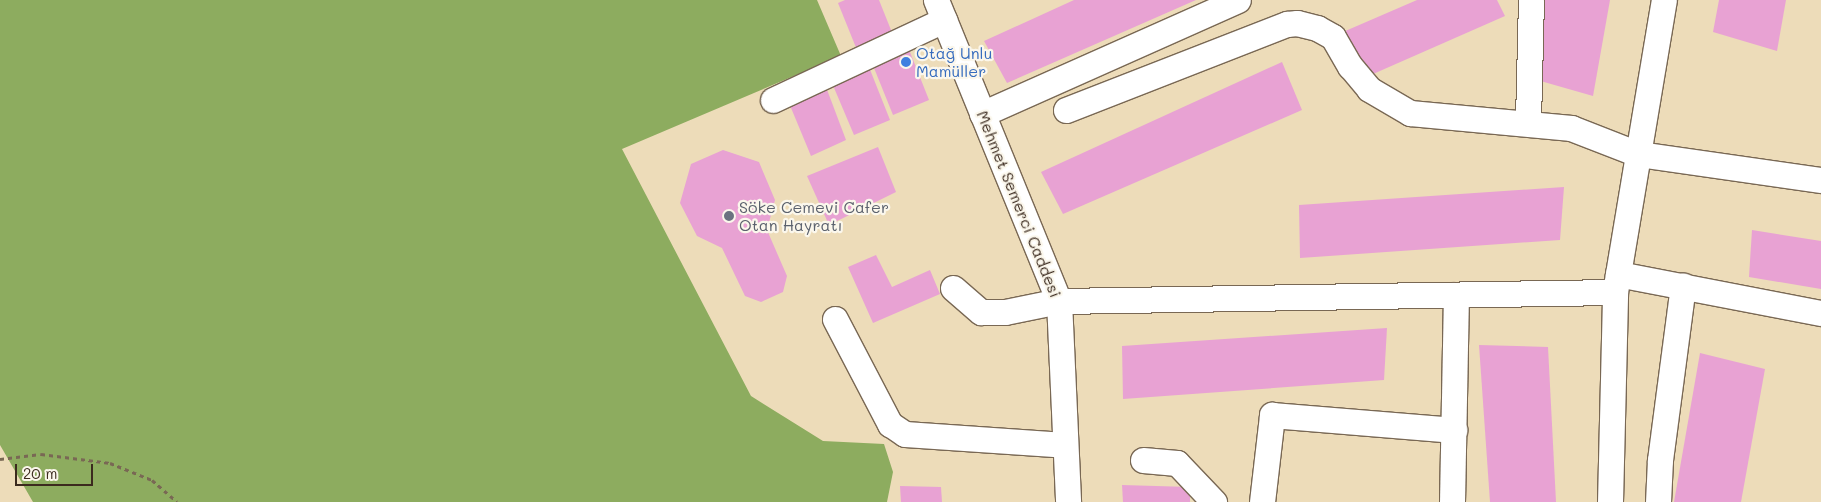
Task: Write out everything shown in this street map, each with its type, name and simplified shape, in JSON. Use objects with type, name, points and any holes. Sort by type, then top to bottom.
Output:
[{"type":"street","points":[[982,114],[1238,0]]},
{"type":"street","points":[[1528,122],[1531,0]]},
{"type":"street","points":[[1610,502],[1617,283],[1664,0]]},
{"type":"street","points":[[773,100],[940,6]]},
{"type":"street","name":"Mehmet Semerci Caddesi","points":[[940,6],[1059,301],[1068,502]]},
{"type":"street","points":[[1066,110],[1286,24],[1297,23],[1317,28],[1333,37],[1350,66],[1369,88],[1410,113],[1528,122],[1571,128],[1638,154],[1821,180]]},
{"type":"street","points":[[952,288],[980,312],[1005,312],[1059,301],[1456,294],[1617,283],[1683,286],[1821,313]]},
{"type":"street","points":[[1658,502],[1660,460],[1683,286]]},
{"type":"street","points":[[1452,502],[1456,294]]},
{"type":"street","points":[[835,319],[890,424],[905,434],[1065,445]]},
{"type":"street","points":[[1262,502],[1272,415],[1454,430]]},
{"type":"street","points":[[1143,460],[1177,463],[1214,502]]},
{"type":"path","points":[[0,459],[41,454],[110,462],[152,480],[177,502]]},
{"type":"green space","points":[[0,0],[817,0],[841,56],[622,149],[751,396],[823,441],[884,444],[893,472],[887,502],[33,502],[0,445]]},
{"type":"building","points":[[845,0],[879,0],[895,40],[859,55],[838,3]]},
{"type":"building","points":[[1074,0],[1196,0],[1007,83],[984,41]]},
{"type":"building","points":[[1417,0],[1497,0],[1505,16],[1364,78],[1343,32]]},
{"type":"building","points":[[1544,0],[1610,0],[1593,96],[1530,78]]},
{"type":"building","points":[[1719,0],[1786,0],[1777,51],[1713,32]]},
{"type":"building","points":[[908,47],[929,100],[893,115],[872,63]]},
{"type":"building","points":[[1282,62],[1302,110],[1063,214],[1041,172]]},
{"type":"building","points":[[869,67],[890,120],[854,135],[832,83]]},
{"type":"building","points":[[826,87],[846,140],[811,156],[789,103]]},
{"type":"building","points":[[878,147],[896,192],[829,225],[807,176]]},
{"type":"building","name":"Söke Cemevi Cafer Otan Hayratı","points":[[723,150],[759,162],[775,200],[767,230],[787,276],[783,292],[761,302],[745,296],[722,248],[697,236],[680,203],[691,164]]},
{"type":"building","points":[[1564,187],[1560,240],[1300,258],[1299,205]]},
{"type":"building","points":[[1752,230],[1821,241],[1821,289],[1749,277]]},
{"type":"building","points":[[876,255],[892,287],[930,270],[940,294],[873,323],[848,267]]},
{"type":"building","points":[[1387,328],[1384,380],[1123,399],[1122,346]]},
{"type":"building","points":[[1479,345],[1548,347],[1556,502],[1490,502]]},
{"type":"building","points":[[1700,353],[1765,369],[1741,502],[1674,502]]},
{"type":"building","points":[[1122,485],[1190,487],[1190,502],[1123,502]]},
{"type":"building","points":[[900,486],[941,487],[942,502],[901,502]]},
{"type":"place","name":"Otağ Unlu Mamüller","points":[[906,62]]},
{"type":"place","name":"Söke Cemevi Cafer Otan Hayratı","points":[[729,216]]}]
